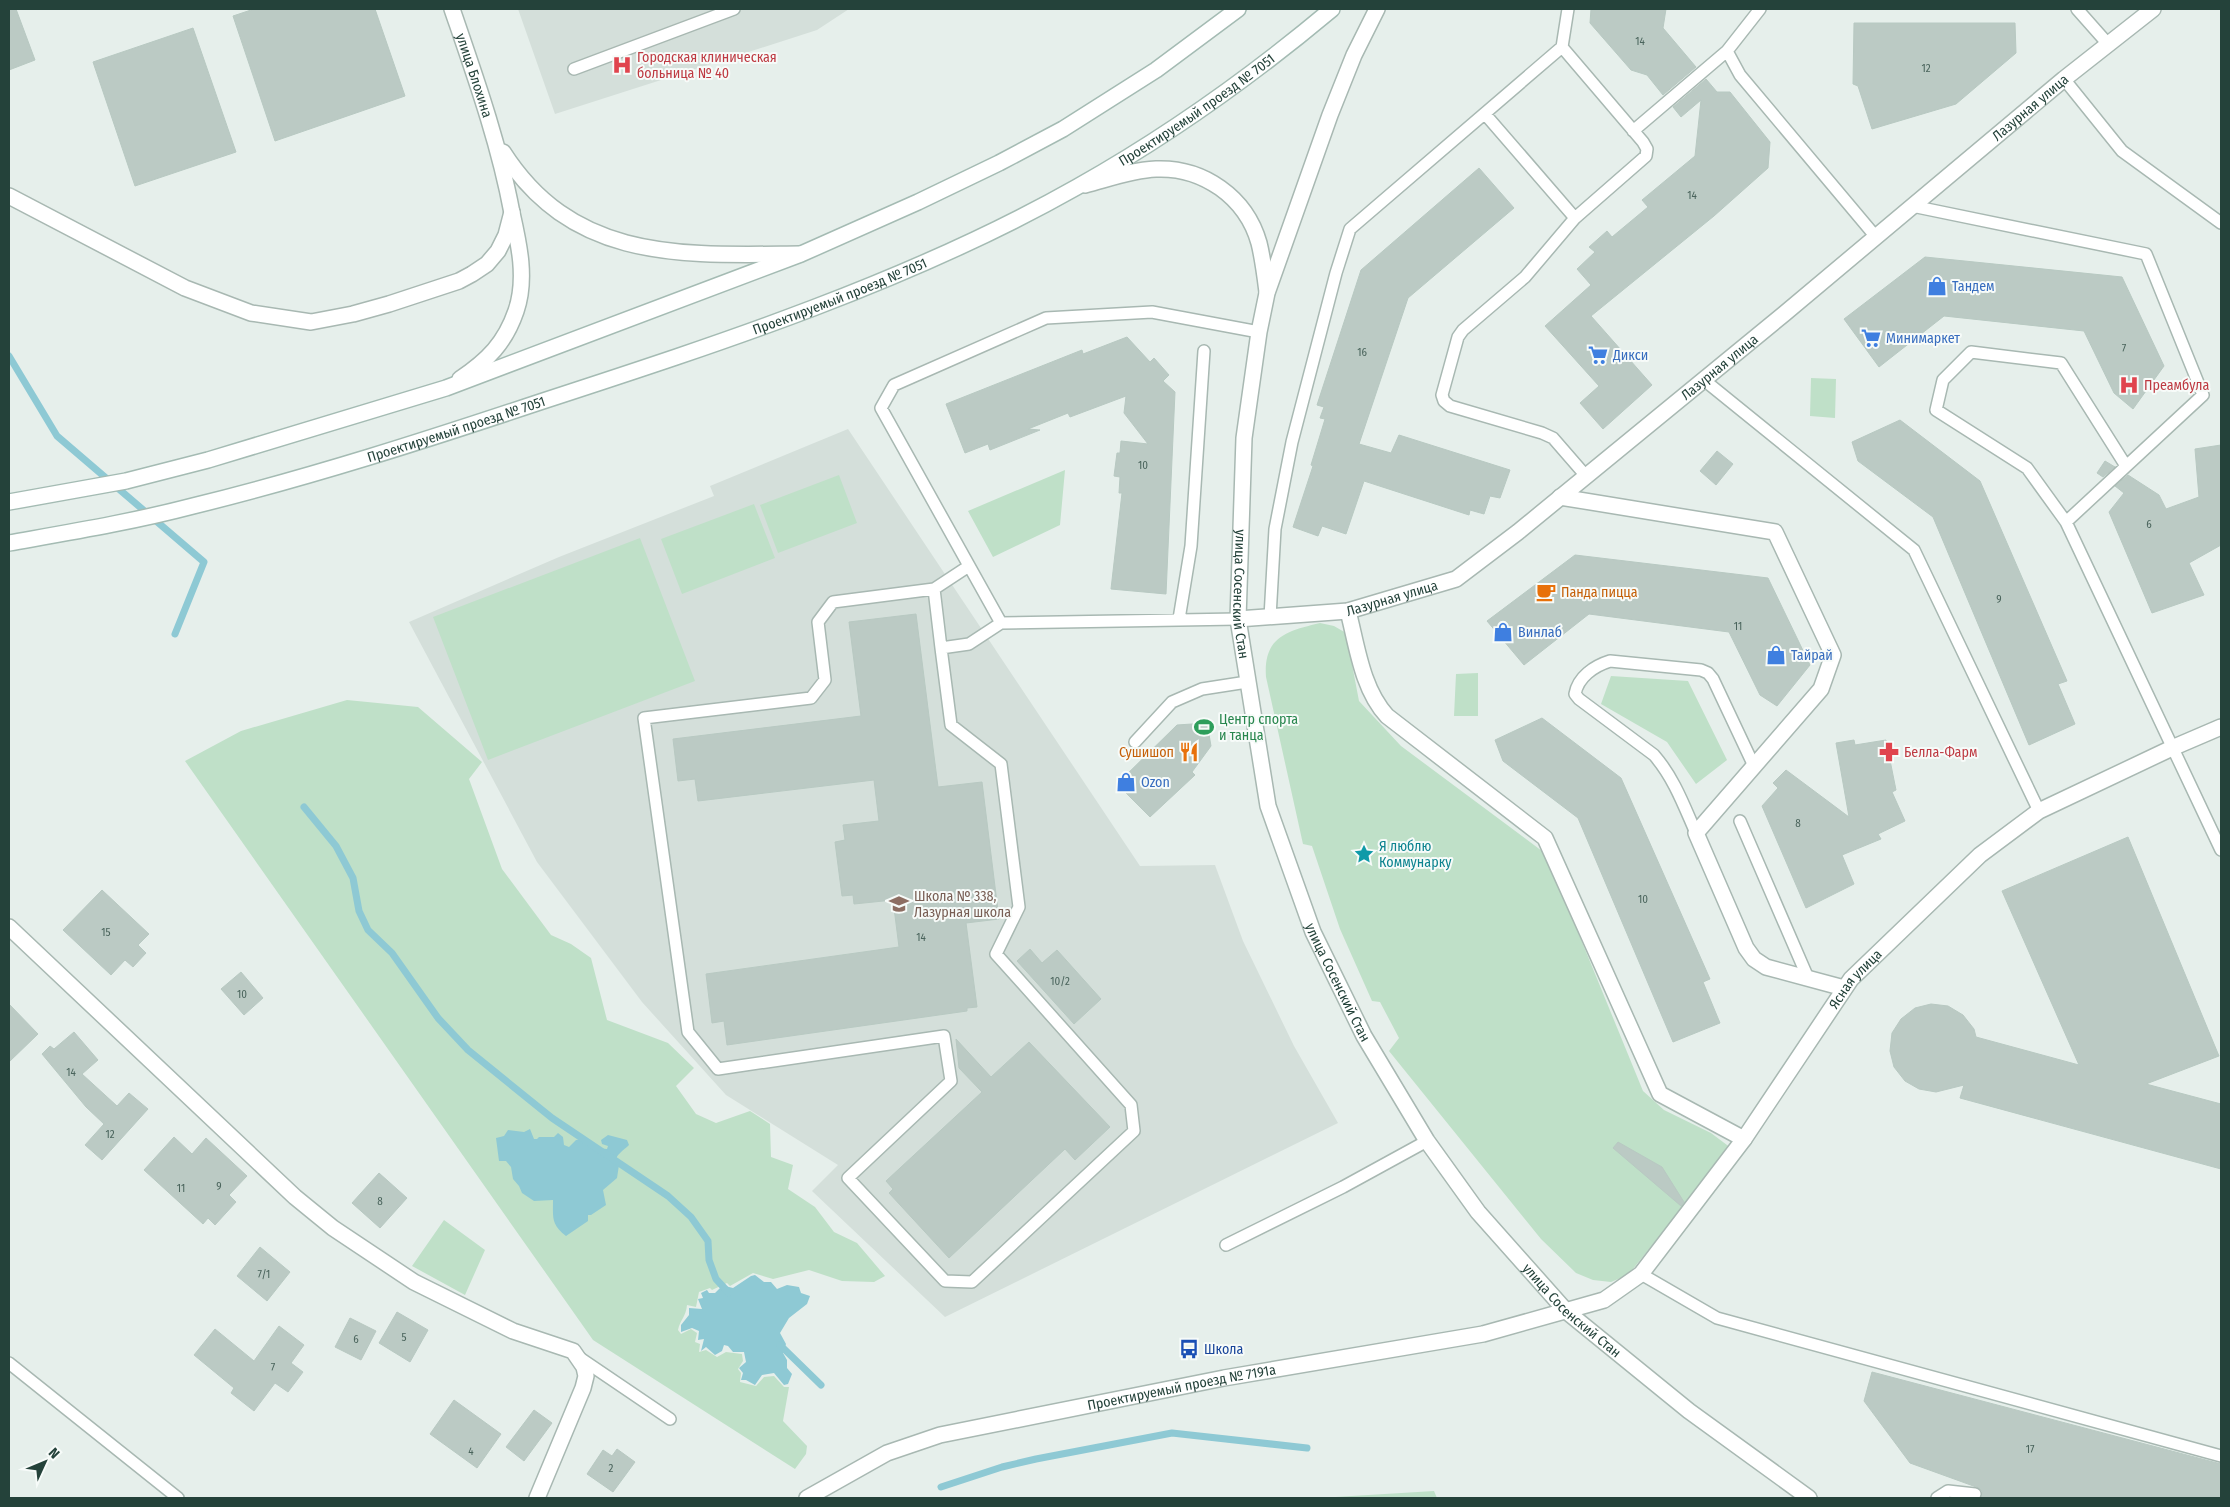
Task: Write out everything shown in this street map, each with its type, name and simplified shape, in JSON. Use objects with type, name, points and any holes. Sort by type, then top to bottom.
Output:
[{"type":"street","name":"улица Блохина","points":[[452,9],[497,143]]},
{"type":"street","points":[[9,502],[126,480],[284,438],[446,388],[801,254],[918,202],[1063,129],[1156,70],[1238,9]]},
{"type":"street","name":"Проектируемый проезд № 7051","points":[[9,543],[93,529],[165,513],[296,478],[444,434],[780,321],[923,263],[1035,210],[1076,187],[1201,110],[1332,9]]},
{"type":"street","points":[[1267,293],[1330,114],[1354,55],[1377,9]]},
{"type":"street","name":"Лазурная улица","points":[[1238,619],[1348,611],[1456,579],[1560,498],[2064,79],[2153,9]]},
{"type":"street","points":[[446,388],[480,366],[496,351],[517,309],[522,267],[497,143]]},
{"type":"street","points":[[497,143],[512,166],[531,189],[563,216],[601,236],[630,246],[665,252],[704,255],[801,254]]},
{"type":"street","points":[[1076,187],[1121,175],[1154,169],[1173,169],[1208,179],[1237,203],[1250,221],[1258,241],[1267,293]]},
{"type":"street","points":[[9,196],[186,288],[251,313],[311,322],[353,314],[389,304],[459,281],[472,274],[487,264],[498,251],[506,235],[512,212]]},
{"type":"street","name":"улица Сосенский Стан","points":[[1267,293],[1259,332],[1244,438],[1238,619],[1268,806],[1313,932],[1364,1036],[1426,1141],[1478,1212],[1566,1311],[1690,1411],[1809,1498]]},
{"type":"street","points":[[1560,498],[1775,532],[1833,655],[1821,689],[1696,833],[1746,948],[1754,959],[1766,967],[1844,988]]},
{"type":"street","points":[[1348,611],[1365,677],[1372,697],[1378,707],[1386,716],[1545,838],[1660,1094],[1744,1139]]},
{"type":"street","name":"Ясная улица","points":[[1566,1311],[1604,1300],[1641,1274],[1744,1139],[1851,979],[1980,855],[2039,811],[2221,727]]},
{"type":"street","points":[[9,927],[295,1197],[333,1228],[414,1282],[513,1331],[544,1343],[566,1347],[580,1358],[586,1376],[583,1388],[536,1498]]},
{"type":"street","name":"Проектируемый проезд № 7191а","points":[[807,1498],[887,1453],[940,1435],[1224,1378],[1483,1334],[1566,1311]]},
{"type":"lane","points":[[574,69],[734,9]]},
{"type":"lane","points":[[1270,617],[1275,528],[1292,442],[1336,273],[1350,229],[1562,47],[1568,9]]},
{"type":"lane","points":[[1633,131],[1727,51],[1760,9]]},
{"type":"lane","points":[[2077,9],[2108,44]]},
{"type":"lane","points":[[1562,47],[1647,149],[1646,156],[1575,218],[1525,277],[1462,330],[1458,337],[1442,395],[1444,402],[1450,406],[1542,432],[1553,438],[1586,476]]},
{"type":"lane","points":[[1727,51],[1740,74],[1876,237]]},
{"type":"lane","points":[[2064,79],[2122,151],[2221,223]]},
{"type":"lane","points":[[1485,114],[1575,218]]},
{"type":"lane","points":[[1912,206],[2146,254],[2204,395],[2066,522]]},
{"type":"lane","points":[[1001,623],[882,408],[894,385],[1046,318],[1152,312],[1259,332]]},
{"type":"lane","points":[[1179,619],[1191,546],[1204,351]]},
{"type":"lane","points":[[2126,466],[2061,363],[1971,352],[1943,380],[1936,410],[2027,468],[2066,522],[2221,850]]},
{"type":"lane","points":[[1704,380],[1914,550],[2039,811]]},
{"type":"lane","points":[[934,589],[951,725],[1001,764],[1019,907],[996,954],[1131,1105],[1134,1131],[972,1282],[945,1281],[848,1178],[951,1080],[944,1036],[718,1069],[688,1032],[644,718],[811,698],[825,680],[818,622],[833,602],[934,589],[969,566]]},
{"type":"lane","points":[[941,648],[969,644],[1001,623],[1238,619]]},
{"type":"lane","points":[[1696,833],[1671,777],[1664,766],[1654,755],[1578,699],[1575,694],[1580,680],[1600,664],[1610,661],[1701,670],[1708,673],[1713,679],[1754,766]]},
{"type":"lane","points":[[1135,742],[1172,702],[1202,689],[1247,682]]},
{"type":"lane","points":[[1740,821],[1808,978]]},
{"type":"lane","points":[[1226,1245],[1343,1188],[1426,1141]]},
{"type":"lane","points":[[1641,1274],[1717,1318],[2221,1456]]},
{"type":"lane","points":[[580,1358],[670,1420]]},
{"type":"lane","points":[[9,1363],[178,1498]]},
{"type":"lane","points":[[1937,1498],[1948,1491],[1975,1494]]},
{"type":"shaded area","name":"Городская клиническая больница № 40","points":[[518,9],[849,9],[817,30],[555,114]]},
{"type":"shaded area","name":"Школа № 338, Лазурная школа","points":[[848,429],[1140,866],[1215,865],[1243,941],[1294,1046],[1338,1123],[945,1317],[812,1191],[838,1165],[726,1095],[642,1002],[537,862],[409,622],[559,557],[714,496],[710,486]]},
{"type":"green space","points":[[1811,378],[1836,379],[1835,418],[1810,416]]},
{"type":"green space","points":[[1065,470],[1060,525],[993,557],[968,511]]},
{"type":"green space","points":[[839,475],[857,523],[778,553],[760,505]]},
{"type":"green space","points":[[754,504],[775,558],[682,594],[661,539]]},
{"type":"green space","points":[[640,538],[695,681],[488,760],[433,617]]},
{"type":"green space","points":[[1320,623],[1334,626],[1346,633],[1359,701],[1401,746],[1546,854],[1643,1091],[1664,1110],[1711,1133],[1731,1148],[1628,1275],[1611,1282],[1593,1280],[1576,1273],[1541,1239],[1389,1051],[1399,1038],[1380,1002],[1372,1001],[1340,929],[1312,846],[1303,844],[1266,677],[1266,664],[1273,644],[1288,633]]},
{"type":"green space","points":[[1478,673],[1478,716],[1454,716],[1456,674]]},
{"type":"green space","points":[[1611,676],[1688,681],[1727,760],[1696,784],[1667,742],[1601,704]]},
{"type":"green space","points":[[347,700],[418,707],[482,762],[469,779],[502,869],[551,935],[571,944],[591,958],[607,1020],[668,1043],[694,1068],[676,1086],[696,1114],[716,1123],[750,1111],[770,1124],[771,1157],[793,1165],[788,1189],[815,1207],[834,1232],[857,1243],[885,1276],[874,1282],[842,1281],[809,1270],[773,1279],[753,1273],[730,1286],[727,1283],[712,1290],[710,1288],[699,1292],[696,1307],[687,1305],[678,1330],[681,1334],[691,1329],[697,1333],[695,1342],[700,1344],[699,1352],[706,1350],[717,1357],[726,1352],[742,1354],[743,1361],[738,1369],[741,1373],[740,1382],[756,1386],[764,1377],[774,1376],[784,1387],[789,1387],[783,1421],[807,1446],[806,1454],[795,1469],[593,1340],[185,761],[241,731]]},
{"type":"green space","points":[[444,1220],[485,1250],[465,1295],[412,1266]]},
{"type":"green space","points":[[1434,1491],[1437,1498],[1319,1498]]},
{"type":"water","points":[[530,1129],[534,1139],[554,1137],[558,1133],[563,1137],[564,1145],[569,1147],[576,1140],[586,1139],[596,1148],[607,1149],[608,1146],[602,1144],[601,1140],[608,1135],[627,1140],[629,1145],[615,1160],[615,1163],[619,1165],[617,1178],[603,1190],[606,1205],[588,1215],[588,1221],[566,1236],[555,1224],[553,1200],[534,1201],[522,1193],[513,1179],[511,1167],[506,1161],[499,1161],[496,1138],[504,1136],[508,1130],[524,1132]]},
{"type":"water","points":[[755,1275],[764,1282],[771,1282],[777,1289],[787,1285],[799,1287],[801,1293],[810,1296],[807,1304],[789,1318],[780,1333],[786,1344],[783,1353],[787,1360],[787,1368],[792,1374],[788,1384],[784,1385],[774,1373],[762,1375],[755,1385],[746,1380],[741,1380],[743,1373],[739,1368],[746,1362],[744,1352],[733,1352],[728,1346],[724,1345],[722,1351],[715,1355],[706,1347],[701,1351],[704,1339],[698,1340],[699,1331],[692,1328],[681,1332],[681,1325],[689,1315],[689,1308],[702,1309],[698,1299],[703,1298],[701,1293],[707,1290],[709,1293],[715,1293],[725,1286],[733,1288]]},
{"type":"building","points":[[9,9],[16,9],[35,60],[9,70]]},
{"type":"building","points":[[254,9],[375,9],[405,96],[275,141],[233,16]]},
{"type":"building","points":[[1591,9],[1666,9],[1663,28],[1696,67],[1663,95],[1647,75],[1631,70],[1590,23]]},
{"type":"building","points":[[1854,23],[2015,23],[2016,53],[1956,104],[1872,129],[1858,86],[1853,84]]},
{"type":"building","points":[[193,28],[236,152],[135,186],[93,62]]},
{"type":"building","points":[[1706,79],[1717,92],[1730,92],[1770,142],[1768,168],[1714,216],[1591,316],[1652,385],[1603,429],[1580,403],[1599,386],[1545,326],[1591,285],[1577,269],[1595,252],[1589,247],[1607,231],[1612,237],[1648,207],[1642,200],[1695,156],[1701,100],[1681,117],[1673,107]]},
{"type":"building","points":[[1479,168],[1514,208],[1408,298],[1359,444],[1391,453],[1399,435],[1510,470],[1500,498],[1490,496],[1484,514],[1470,510],[1469,515],[1364,481],[1346,534],[1322,526],[1318,536],[1293,527],[1313,466],[1311,465],[1325,419],[1320,418],[1324,407],[1317,405],[1361,270]]},
{"type":"building","points":[[1925,257],[2122,277],[2164,366],[2133,409],[2114,393],[2084,331],[1944,316],[1879,367],[1844,319]]},
{"type":"building","points":[[1127,337],[1150,362],[1154,358],[1169,375],[1163,381],[1175,392],[1166,594],[1111,589],[1122,493],[1119,493],[1120,477],[1114,476],[1117,453],[1120,453],[1121,441],[1148,444],[1124,413],[1126,396],[1070,417],[1068,413],[1028,429],[1040,430],[990,450],[988,444],[965,453],[946,404],[1082,350],[1083,354]]},
{"type":"building","points":[[1900,420],[1980,481],[2067,681],[2058,684],[2075,724],[2029,745],[1933,517],[1858,461],[1852,442]]},
{"type":"building","points":[[2221,445],[2221,545],[2189,563],[2204,595],[2152,613],[2109,512],[2124,493],[2115,486],[2128,475],[2159,495],[2166,509],[2199,497],[2195,449]]},
{"type":"building","points":[[1717,451],[1733,464],[1716,485],[1700,471]]},
{"type":"building","points":[[2105,461],[2115,467],[2103,477],[2097,473]]},
{"type":"building","points":[[1575,555],[1768,578],[1810,665],[1777,706],[1760,695],[1729,632],[1589,614],[1524,665],[1487,621]]},
{"type":"building","points":[[916,614],[938,787],[982,782],[999,919],[966,923],[977,1007],[967,1008],[967,1011],[727,1045],[724,1021],[712,1023],[706,974],[899,947],[893,900],[854,904],[853,895],[842,896],[835,842],[845,840],[843,825],[879,821],[874,780],[698,801],[695,779],[678,781],[673,739],[861,716],[849,622]]},
{"type":"building","points":[[1542,718],[1621,778],[1710,979],[1703,982],[1720,1023],[1673,1042],[1578,818],[1503,761],[1495,740]]},
{"type":"building","points":[[1207,723],[1211,746],[1192,772],[1195,775],[1150,817],[1117,784],[1177,725]]},
{"type":"building","points":[[1854,740],[1855,745],[1886,740],[1896,790],[1892,792],[1905,821],[1878,834],[1881,839],[1842,855],[1854,884],[1806,908],[1762,806],[1778,788],[1773,783],[1786,770],[1849,817],[1836,743]]},
{"type":"building","points":[[2128,837],[2219,1056],[2146,1084],[2221,1104],[2221,1169],[1960,1098],[1964,1085],[1936,1092],[1919,1089],[1905,1081],[1894,1067],[1890,1051],[1892,1033],[1901,1019],[1915,1008],[1931,1004],[1948,1006],[1963,1015],[1974,1029],[1976,1037],[2079,1065],[2002,891]]},
{"type":"building","points":[[102,890],[149,934],[138,945],[146,953],[133,967],[125,960],[111,975],[63,930]]},
{"type":"building","points":[[1030,949],[1042,963],[1057,950],[1101,999],[1074,1024],[1017,961]]},
{"type":"building","points":[[241,972],[263,998],[244,1015],[221,989]]},
{"type":"building","points":[[9,1004],[38,1034],[9,1062]]},
{"type":"building","points":[[74,1032],[98,1060],[82,1074],[117,1106],[129,1093],[148,1109],[102,1160],[85,1145],[104,1124],[86,1107],[42,1054],[50,1046],[54,1049]]},
{"type":"building","points":[[956,1039],[991,1077],[1029,1042],[1110,1127],[1075,1160],[1065,1149],[949,1258],[889,1193],[893,1189],[886,1181],[982,1092],[959,1068]]},
{"type":"building","points":[[174,1137],[192,1154],[206,1138],[247,1176],[229,1195],[236,1202],[215,1225],[208,1218],[203,1224],[144,1170]]},
{"type":"building","points":[[1618,1142],[1662,1167],[1684,1202],[1681,1206],[1613,1148]]},
{"type":"building","points":[[379,1173],[407,1198],[380,1228],[352,1203]]},
{"type":"building","points":[[260,1247],[290,1272],[267,1301],[237,1276]]},
{"type":"building","points":[[397,1312],[428,1330],[410,1362],[379,1343]]},
{"type":"building","points":[[350,1318],[376,1331],[361,1360],[335,1347]]},
{"type":"building","points":[[279,1326],[304,1345],[291,1363],[303,1372],[288,1392],[275,1383],[254,1411],[231,1393],[234,1388],[194,1355],[215,1329],[254,1361]]},
{"type":"building","points":[[1872,1372],[2221,1464],[2221,1498],[1981,1498],[1982,1491],[1979,1488],[1910,1463],[1864,1401]]},
{"type":"building","points":[[454,1400],[501,1434],[477,1468],[430,1434]]},
{"type":"building","points":[[534,1410],[552,1423],[524,1461],[506,1447]]},
{"type":"building","points":[[617,1449],[635,1462],[613,1492],[587,1474],[603,1450],[612,1456]]},
{"type":"waterway","points":[[9,356],[57,436],[204,562],[175,634]]},
{"type":"waterway","points":[[304,807],[336,846],[353,878],[359,911],[368,930],[392,953],[438,1018],[468,1050],[552,1118],[668,1196],[691,1217],[708,1241],[709,1260],[716,1279],[729,1293]]},
{"type":"waterway","points":[[780,1345],[821,1385]]},
{"type":"waterway","points":[[941,1487],[1002,1467],[1036,1459],[1172,1433],[1307,1448]]},
{"type":"place","name":"Городская клиническая больница № 40","points":[[622,65]]},
{"type":"place","name":"Тандем","points":[[1937,286]]},
{"type":"place","name":"Минимаркет","points":[[1871,338]]},
{"type":"place","name":"Дикси","points":[[1598,355]]},
{"type":"place","name":"Преамбула","points":[[2129,385]]},
{"type":"place","name":"Панда пицца","points":[[1546,592]]},
{"type":"place","name":"Винлаб","points":[[1503,632]]},
{"type":"place","name":"Тайрай","points":[[1776,655]]},
{"type":"place","name":"Центр спорта и танца","points":[[1204,727]]},
{"type":"place","name":"Сушишоп","points":[[1189,752]]},
{"type":"place","name":"Белла-Фарм","points":[[1889,752]]},
{"type":"place","name":"Ozon","points":[[1126,782]]},
{"type":"place","name":"Я люблю Коммунарку","points":[[1364,854]]},
{"type":"place","name":"Школа № 338, Лазурная школа","points":[[899,904]]},
{"type":"place","name":"Школа","points":[[1189,1349]]}]
